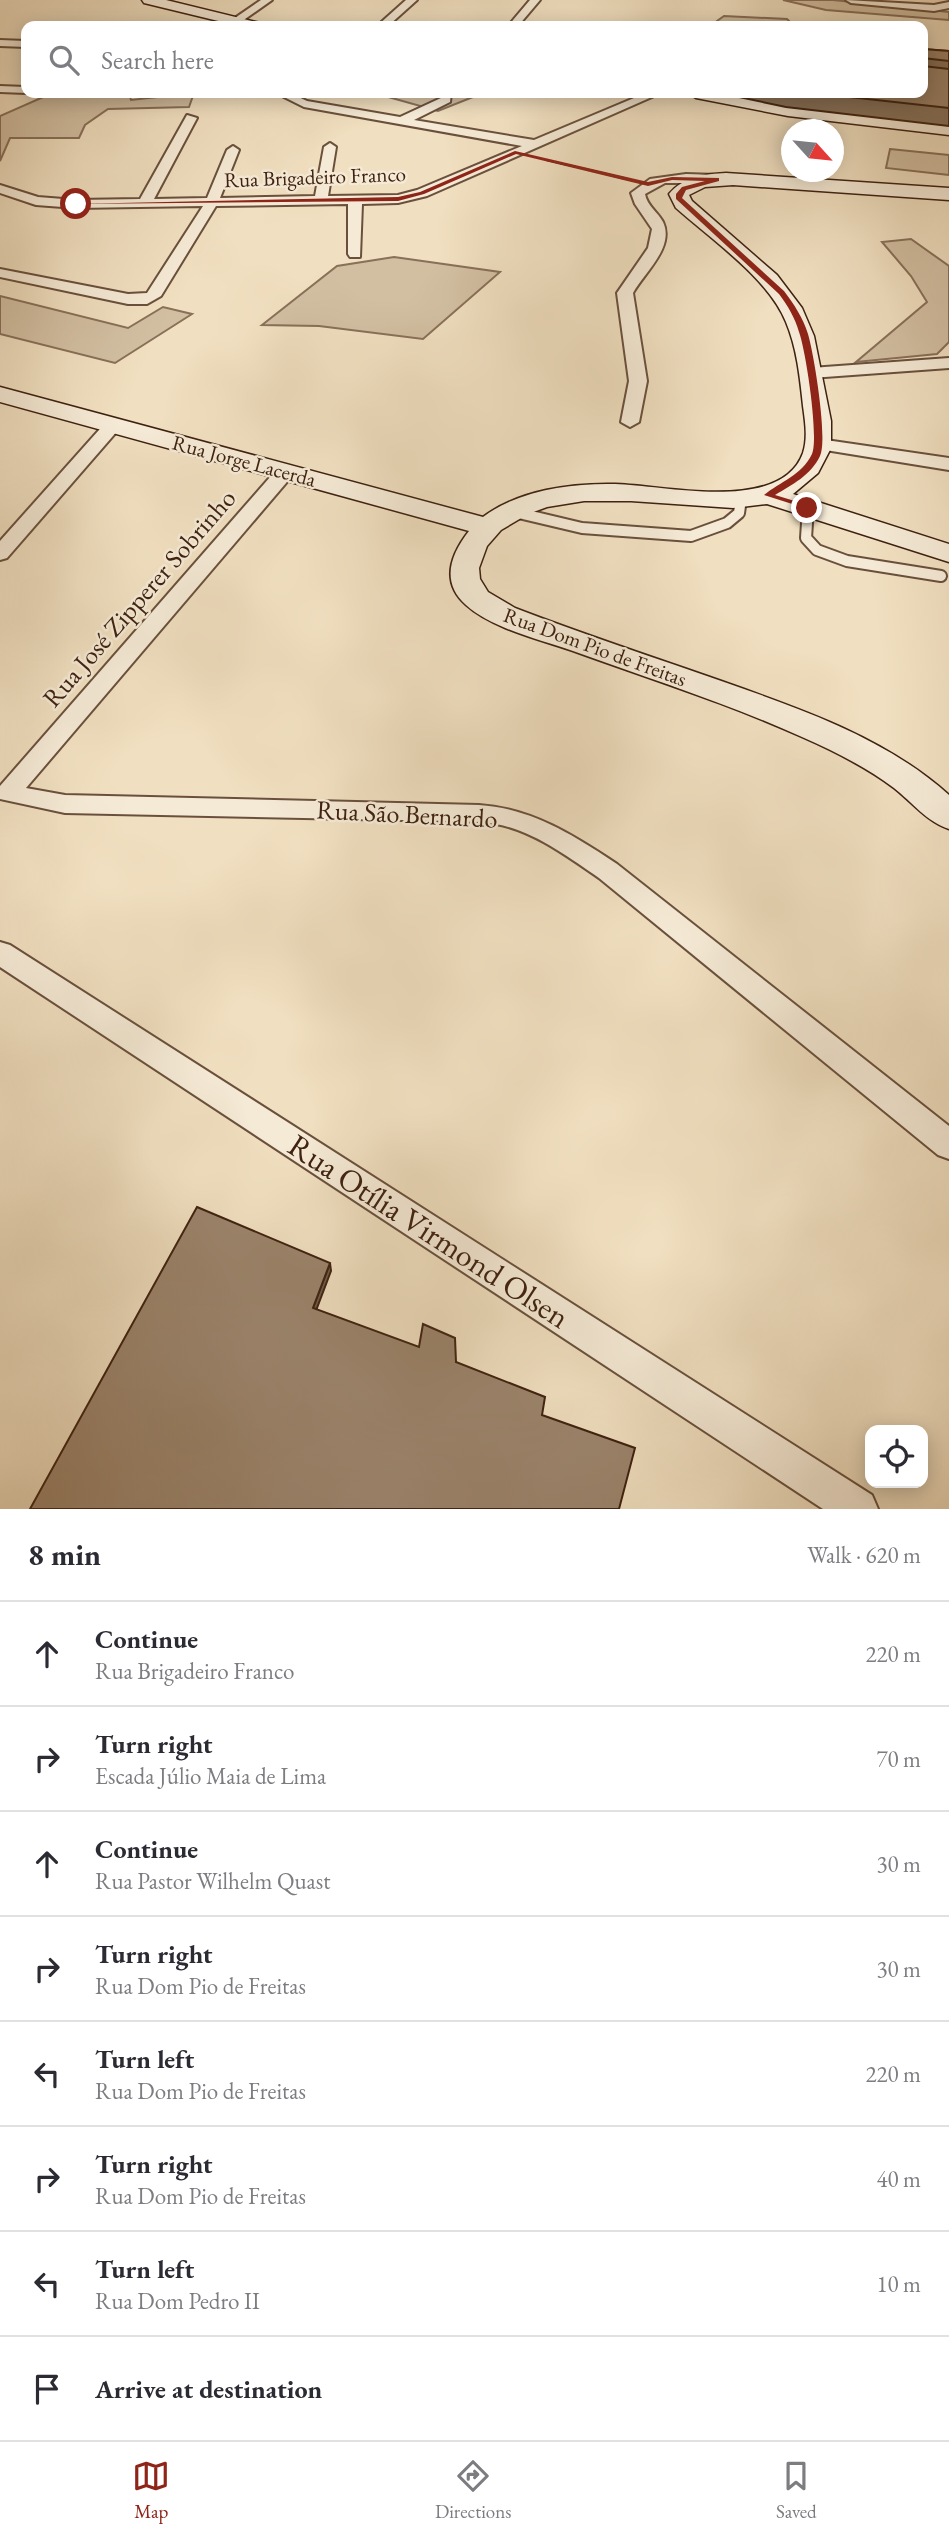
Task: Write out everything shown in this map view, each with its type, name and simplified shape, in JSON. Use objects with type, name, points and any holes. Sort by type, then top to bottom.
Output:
[{"type":"main road","points":[[149,0],[231,21]]},
{"type":"main road","points":[[722,98],[788,111],[949,130]]},
{"type":"main road","points":[[754,497],[796,479],[816,456],[819,444],[811,373],[799,321],[782,293],[679,199],[679,194],[684,189],[717,179],[949,194]]},
{"type":"main road","name":"Rua Jorge Lacerda","points":[[0,394],[285,472],[499,519]]},
{"type":"main road","points":[[499,519],[538,501],[605,492],[754,497],[807,508],[945,565]]},
{"type":"main road","name":"Rua Dom Pio de Freitas","points":[[499,519],[470,551],[463,575],[470,591],[484,605],[534,627],[716,690],[839,739],[884,764],[949,816]]},
{"type":"street","points":[[236,21],[267,0]]},
{"type":"street","points":[[388,21],[412,0]]},
{"type":"street","points":[[517,21],[536,0]]},
{"type":"street","points":[[851,0],[949,8]]},
{"type":"street","points":[[0,43],[21,44]]},
{"type":"street","points":[[0,89],[21,90]]},
{"type":"street","points":[[291,98],[304,104],[534,144]]},
{"type":"street","points":[[402,121],[446,98]]},
{"type":"street","name":"Rua Brigadeiro Franco","points":[[0,189],[47,203],[387,200],[415,195],[642,98]]},
{"type":"street","points":[[145,204],[191,118]]},
{"type":"street","points":[[321,201],[330,147]]},
{"type":"street","points":[[0,273],[128,299],[147,299],[153,296],[212,202],[233,150]]},
{"type":"street","points":[[630,422],[638,381],[625,293],[659,238],[658,224],[637,197],[640,190],[648,184],[672,179],[717,179]]},
{"type":"street","points":[[355,200],[355,254]]},
{"type":"street","points":[[811,373],[949,363]]},
{"type":"street","points":[[0,554],[113,425]]},
{"type":"street","points":[[819,444],[949,464]]},
{"type":"street","name":"Rua José Zipperer Sobrinho","points":[[8,793],[285,472]]},
{"type":"street","name":"Rua São Bernardo","points":[[8,793],[65,804],[452,812],[496,815],[525,824],[557,838],[608,871],[949,1145]]},
{"type":"street","name":"Rua Otília Virmond Olsen","points":[[0,953],[858,1509]]},
{"type":"lane","points":[[499,519],[691,536],[727,523],[754,497]]},
{"type":"lane","points":[[807,508],[806,537],[817,550],[847,561],[945,565]]},
{"type":"path","points":[[515,152],[648,184]]},
{"type":"shaded area","points":[[783,0],[833,0],[949,12],[949,20],[826,10]]},
{"type":"shaded area","points":[[724,16],[789,21],[717,21]]},
{"type":"shaded area","points":[[41,98],[192,98],[189,107],[108,109],[85,125],[79,138],[10,138],[0,161],[0,116]]},
{"type":"shaded area","points":[[392,98],[470,98],[438,111]]},
{"type":"shaded area","points":[[890,149],[949,155],[949,175],[886,168]]},
{"type":"shaded area","points":[[911,239],[949,266],[949,342],[937,354],[856,362],[927,302],[911,276],[882,242]]},
{"type":"shaded area","points":[[394,257],[500,272],[423,339],[319,326],[262,325],[337,266]]},
{"type":"shaded area","points":[[0,296],[128,328],[163,307],[192,314],[115,363],[0,334]]},
{"type":"building","points":[[928,49],[949,51],[949,61],[928,59]]},
{"type":"building","points":[[928,67],[949,69],[949,108],[858,98],[928,98]]},
{"type":"building","points":[[197,1207],[330,1263],[313,1308],[419,1347],[423,1324],[455,1338],[456,1362],[545,1397],[542,1415],[635,1448],[619,1509],[30,1509]]},
{"type":"route","points":[[76,204],[398,199],[422,193],[515,152],[648,184],[685,178],[717,179],[693,184],[679,194],[679,199],[782,293],[793,308],[804,334],[819,444],[810,465],[784,488],[768,495],[807,508]]}]
